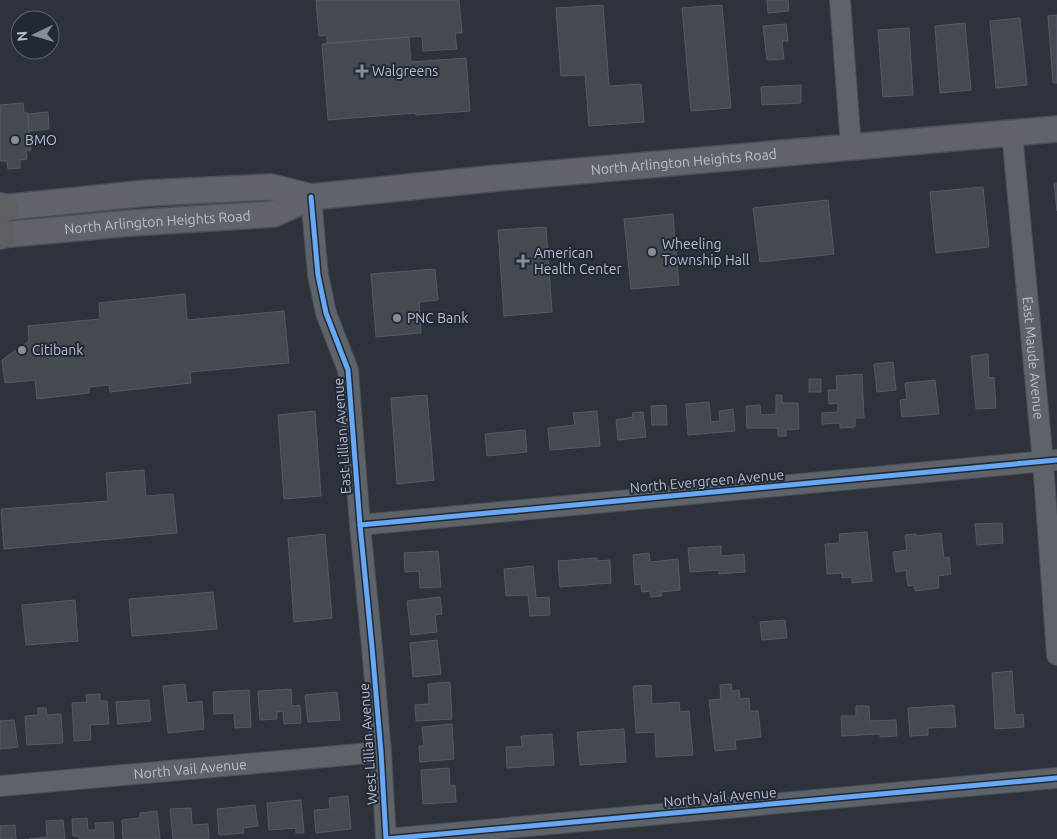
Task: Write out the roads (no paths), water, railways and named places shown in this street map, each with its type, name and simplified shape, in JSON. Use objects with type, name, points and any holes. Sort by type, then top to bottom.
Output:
[{"type":"main road","name":"North Arlington Heights Road","points":[[0,235],[131,223],[274,214],[312,198],[488,179],[1057,129]]},
{"type":"main road","name":"North Arlington Heights Road","points":[[1,207],[148,193],[271,187],[312,198]]},
{"type":"street","points":[[840,0],[851,147]]},
{"type":"street","name":"East Maude Avenue","points":[[1012,133],[1050,461],[1052,584],[1057,655]]},
{"type":"street","name":"East Lillian Avenue","points":[[312,198],[318,275],[326,313],[348,370],[372,647]]},
{"type":"street","name":"North Evergreen Avenue","points":[[360,525],[1050,461]]},
{"type":"street","name":"West Lillian Avenue","points":[[372,647],[386,839]]},
{"type":"street","name":"North Vail Avenue","points":[[0,786],[381,752]]},
{"type":"street","name":"North Vail Avenue","points":[[386,839],[1057,778]]},
{"type":"place","name":"Walgreens","points":[[362,71]]},
{"type":"place","name":"BMO","points":[[15,140]]},
{"type":"place","name":"Wheeling Township Hall","points":[[652,252]]},
{"type":"place","name":"American Health Center","points":[[523,261]]},
{"type":"place","name":"PNC Bank","points":[[397,318]]},
{"type":"place","name":"Citibank","points":[[22,350]]}]
